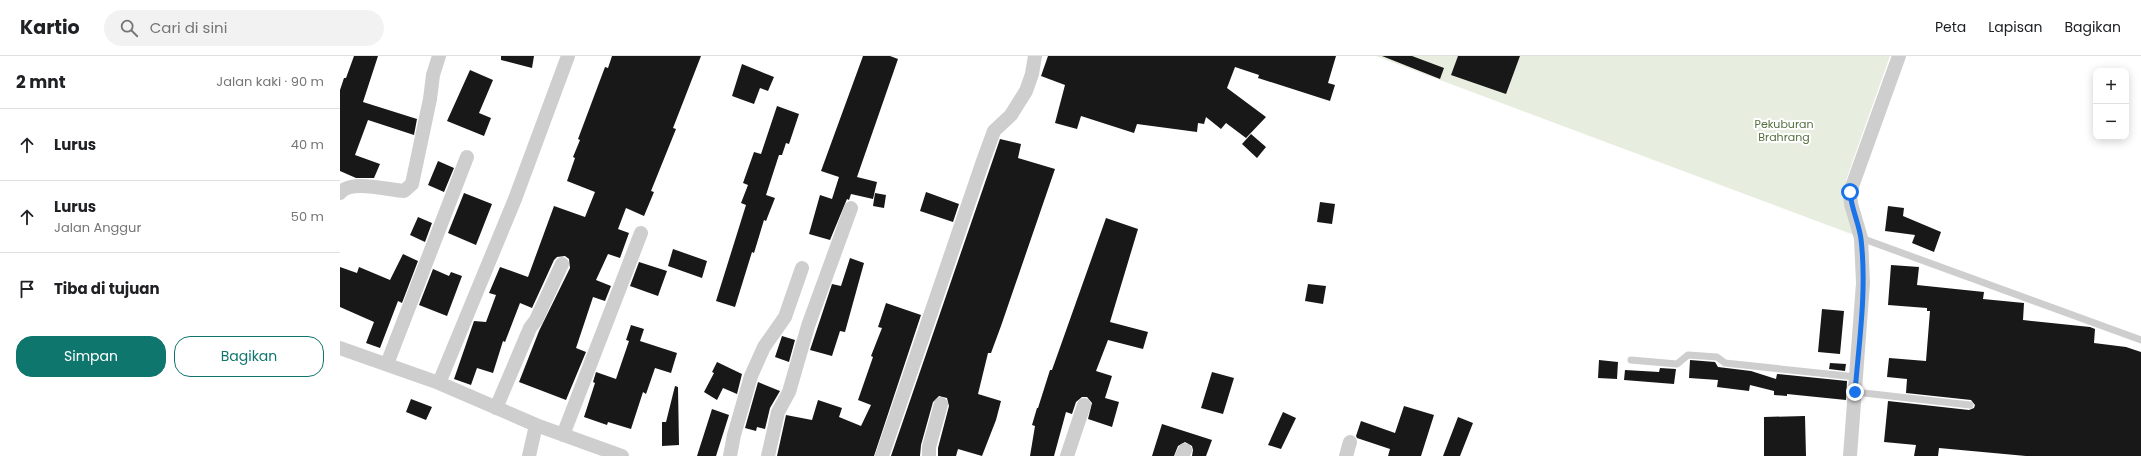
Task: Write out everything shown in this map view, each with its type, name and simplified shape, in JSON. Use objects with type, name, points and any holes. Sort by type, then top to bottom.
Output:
[{"type":"street","points":[[340,193],[350,186],[402,191],[410,187],[430,99],[434,68],[439,56]]},
{"type":"street","points":[[439,382],[514,199],[568,56]]},
{"type":"street","points":[[882,456],[994,131],[1011,115],[1026,91],[1032,74],[1035,56]]},
{"type":"street","points":[[1850,456],[1863,283],[1861,238],[1851,204],[1850,192],[1899,56]]},
{"type":"street","points":[[387,364],[467,157]]},
{"type":"street","points":[[768,456],[778,412],[790,392],[808,326],[851,208]]},
{"type":"street","points":[[563,435],[642,234]]},
{"type":"street","points":[[496,408],[530,328],[536,320],[562,264]]},
{"type":"street","points":[[730,456],[734,435],[751,376],[764,347],[785,317],[802,268]]},
{"type":"street","points":[[340,348],[439,382],[536,425],[622,456]]},
{"type":"street","points":[[929,456],[941,404]]},
{"type":"street","points":[[1067,456],[1084,405]]},
{"type":"street","points":[[528,456],[536,425]]},
{"type":"street","points":[[1346,456],[1350,442]]},
{"type":"lane","points":[[1861,238],[2141,340]]},
{"type":"lane","points":[[1631,360],[1677,364],[1688,355],[1717,357],[1725,363],[1856,377]]},
{"type":"lane","points":[[1855,392],[1970,405]]},
{"type":"green space","name":"Pekuburan Brahrang","points":[[1376,56],[1890,56],[1846,180],[1854,235]]},
{"type":"building","points":[[354,56],[378,56],[363,102],[417,119],[414,135],[368,120],[355,155],[380,164],[374,178],[356,178],[340,171],[340,90]]},
{"type":"building","points":[[501,56],[534,56],[532,68],[501,60]]},
{"type":"building","points":[[612,56],[701,56],[673,128],[676,129],[651,191],[654,192],[644,216],[626,208],[618,229],[629,233],[620,258],[608,254],[596,280],[611,286],[605,301],[593,297],[576,348],[586,352],[566,400],[519,382],[539,331],[570,268],[569,259],[565,256],[557,257],[554,260],[532,308],[520,303],[505,342],[503,341],[493,373],[477,368],[471,385],[454,379],[474,321],[486,322],[496,295],[489,293],[500,267],[528,277],[554,206],[585,217],[595,192],[567,181],[575,158],[573,157],[580,140],[578,139],[605,67],[608,68]]},
{"type":"building","points":[[863,56],[890,56],[898,59],[857,177],[877,182],[873,199],[851,194],[849,200],[847,199],[830,240],[809,234],[820,195],[832,199],[839,177],[821,171]]},
{"type":"building","points":[[1048,56],[1336,56],[1328,83],[1335,85],[1330,101],[1258,78],[1259,75],[1235,67],[1227,88],[1266,117],[1246,138],[1226,123],[1221,129],[1206,117],[1204,124],[1198,123],[1197,132],[1137,124],[1134,133],[1081,116],[1077,129],[1055,123],[1065,85],[1041,76]]},
{"type":"building","points":[[1382,56],[1412,56],[1444,68],[1440,79]]},
{"type":"building","points":[[1458,56],[1520,56],[1506,94],[1451,75]]},
{"type":"building","points":[[742,64],[774,77],[768,91],[760,88],[754,104],[732,96]]},
{"type":"building","points":[[470,70],[493,80],[479,113],[491,118],[484,136],[447,121]]},
{"type":"building","points":[[777,106],[799,114],[789,144],[786,143],[782,155],[779,155],[766,195],[775,198],[766,221],[764,220],[754,253],[752,252],[735,307],[716,301],[746,205],[741,203],[748,185],[743,183],[754,152],[761,154]]},
{"type":"building","points":[[1251,134],[1266,147],[1257,158],[1242,144]]},
{"type":"building","points":[[1000,139],[1021,144],[1018,158],[1055,169],[1001,326],[991,353],[988,353],[978,394],[1001,401],[996,420],[982,456],[958,449],[956,456],[938,456],[938,448],[949,406],[947,398],[939,396],[933,402],[921,445],[920,456],[891,456]]},
{"type":"building","points":[[438,161],[454,168],[444,192],[428,185]]},
{"type":"building","points":[[926,192],[959,204],[953,222],[920,211]]},
{"type":"building","points":[[464,193],[492,204],[476,245],[448,233]]},
{"type":"building","points":[[875,193],[886,195],[884,208],[873,206]]},
{"type":"building","points":[[1320,202],[1335,204],[1332,224],[1317,222]]},
{"type":"building","points":[[1888,206],[1904,208],[1903,216],[1941,232],[1934,252],[1912,243],[1915,235],[1885,231]]},
{"type":"building","points":[[418,217],[432,223],[425,242],[410,235]]},
{"type":"building","points":[[1106,218],[1138,229],[1110,322],[1148,332],[1143,349],[1108,340],[1096,371],[1112,376],[1105,398],[1119,402],[1112,427],[1088,419],[1092,403],[1087,397],[1082,397],[1076,402],[1072,414],[1066,412],[1054,456],[1030,456],[1035,426],[1032,425],[1037,408]]},
{"type":"building","points":[[673,249],[707,261],[702,278],[668,266]]},
{"type":"building","points":[[403,254],[418,261],[402,303],[398,301],[380,348],[366,343],[374,322],[340,307],[340,267],[357,273],[359,267],[390,280]]},
{"type":"building","points":[[850,258],[864,263],[845,332],[840,331],[832,356],[810,350],[832,284],[841,286]]},
{"type":"building","points":[[639,262],[667,271],[658,296],[630,286]]},
{"type":"building","points":[[1891,265],[1919,267],[1917,285],[1984,292],[1983,299],[2024,303],[2023,320],[2090,327],[2095,329],[2094,343],[2126,347],[2141,352],[2141,456],[2026,456],[1939,448],[1938,456],[1914,456],[1916,445],[1884,442],[1888,401],[1969,410],[1974,408],[1975,405],[1971,400],[1906,393],[1907,379],[1887,377],[1889,358],[1926,361],[1930,311],[1927,311],[1927,308],[1888,305]]},
{"type":"building","points":[[433,269],[449,276],[451,272],[462,276],[447,316],[419,305]]},
{"type":"building","points":[[1308,284],[1326,286],[1323,304],[1305,301]]},
{"type":"building","points":[[886,303],[921,315],[874,456],[777,456],[786,415],[812,420],[818,400],[842,408],[839,417],[861,426],[871,405],[858,400],[873,357],[871,356],[882,328],[878,327]]},
{"type":"building","points":[[1822,309],[1844,311],[1840,354],[1818,352]]},
{"type":"building","points":[[631,325],[644,329],[640,341],[677,353],[671,373],[655,368],[646,394],[643,392],[631,429],[608,422],[607,425],[584,417],[595,383],[593,382],[596,372],[616,379],[629,341],[626,340]]},
{"type":"building","points":[[782,336],[795,340],[789,362],[775,357]]},
{"type":"building","points":[[1599,360],[1618,362],[1617,379],[1598,378]]},
{"type":"building","points":[[1690,360],[1715,362],[1718,367],[1751,371],[1776,379],[1777,374],[1847,381],[1846,400],[1787,394],[1787,396],[1774,395],[1774,391],[1750,385],[1749,391],[1717,387],[1718,380],[1689,378]]},
{"type":"building","points":[[717,362],[742,374],[737,394],[723,388],[717,400],[704,392],[714,373],[712,372]]},
{"type":"building","points":[[1830,363],[1846,364],[1845,371],[1829,369]]},
{"type":"building","points":[[1660,368],[1676,369],[1674,384],[1624,380],[1625,370],[1659,372]]},
{"type":"building","points":[[1212,372],[1234,378],[1223,414],[1201,408]]},
{"type":"building","points":[[758,382],[780,391],[770,408],[765,429],[757,427],[756,431],[745,428]]},
{"type":"building","points":[[675,386],[678,387],[679,445],[662,446],[662,422],[666,422]]},
{"type":"building","points":[[411,399],[432,407],[426,420],[406,412]]},
{"type":"building","points":[[1404,406],[1434,415],[1421,456],[1388,456],[1390,449],[1357,438],[1356,436],[1361,421],[1395,433]]},
{"type":"building","points":[[712,409],[729,415],[716,456],[697,456]]},
{"type":"building","points":[[1283,412],[1296,418],[1281,449],[1268,445]]},
{"type":"building","points":[[1805,416],[1806,456],[1764,456],[1764,417]]},
{"type":"building","points":[[1458,417],[1473,423],[1460,456],[1443,456]]},
{"type":"building","points":[[1162,424],[1212,440],[1206,456],[1192,456],[1192,446],[1185,442],[1178,446],[1174,456],[1152,456]]},
{"type":"route","points":[[1850,192],[1851,204],[1861,238],[1863,283],[1855,392]]}]
